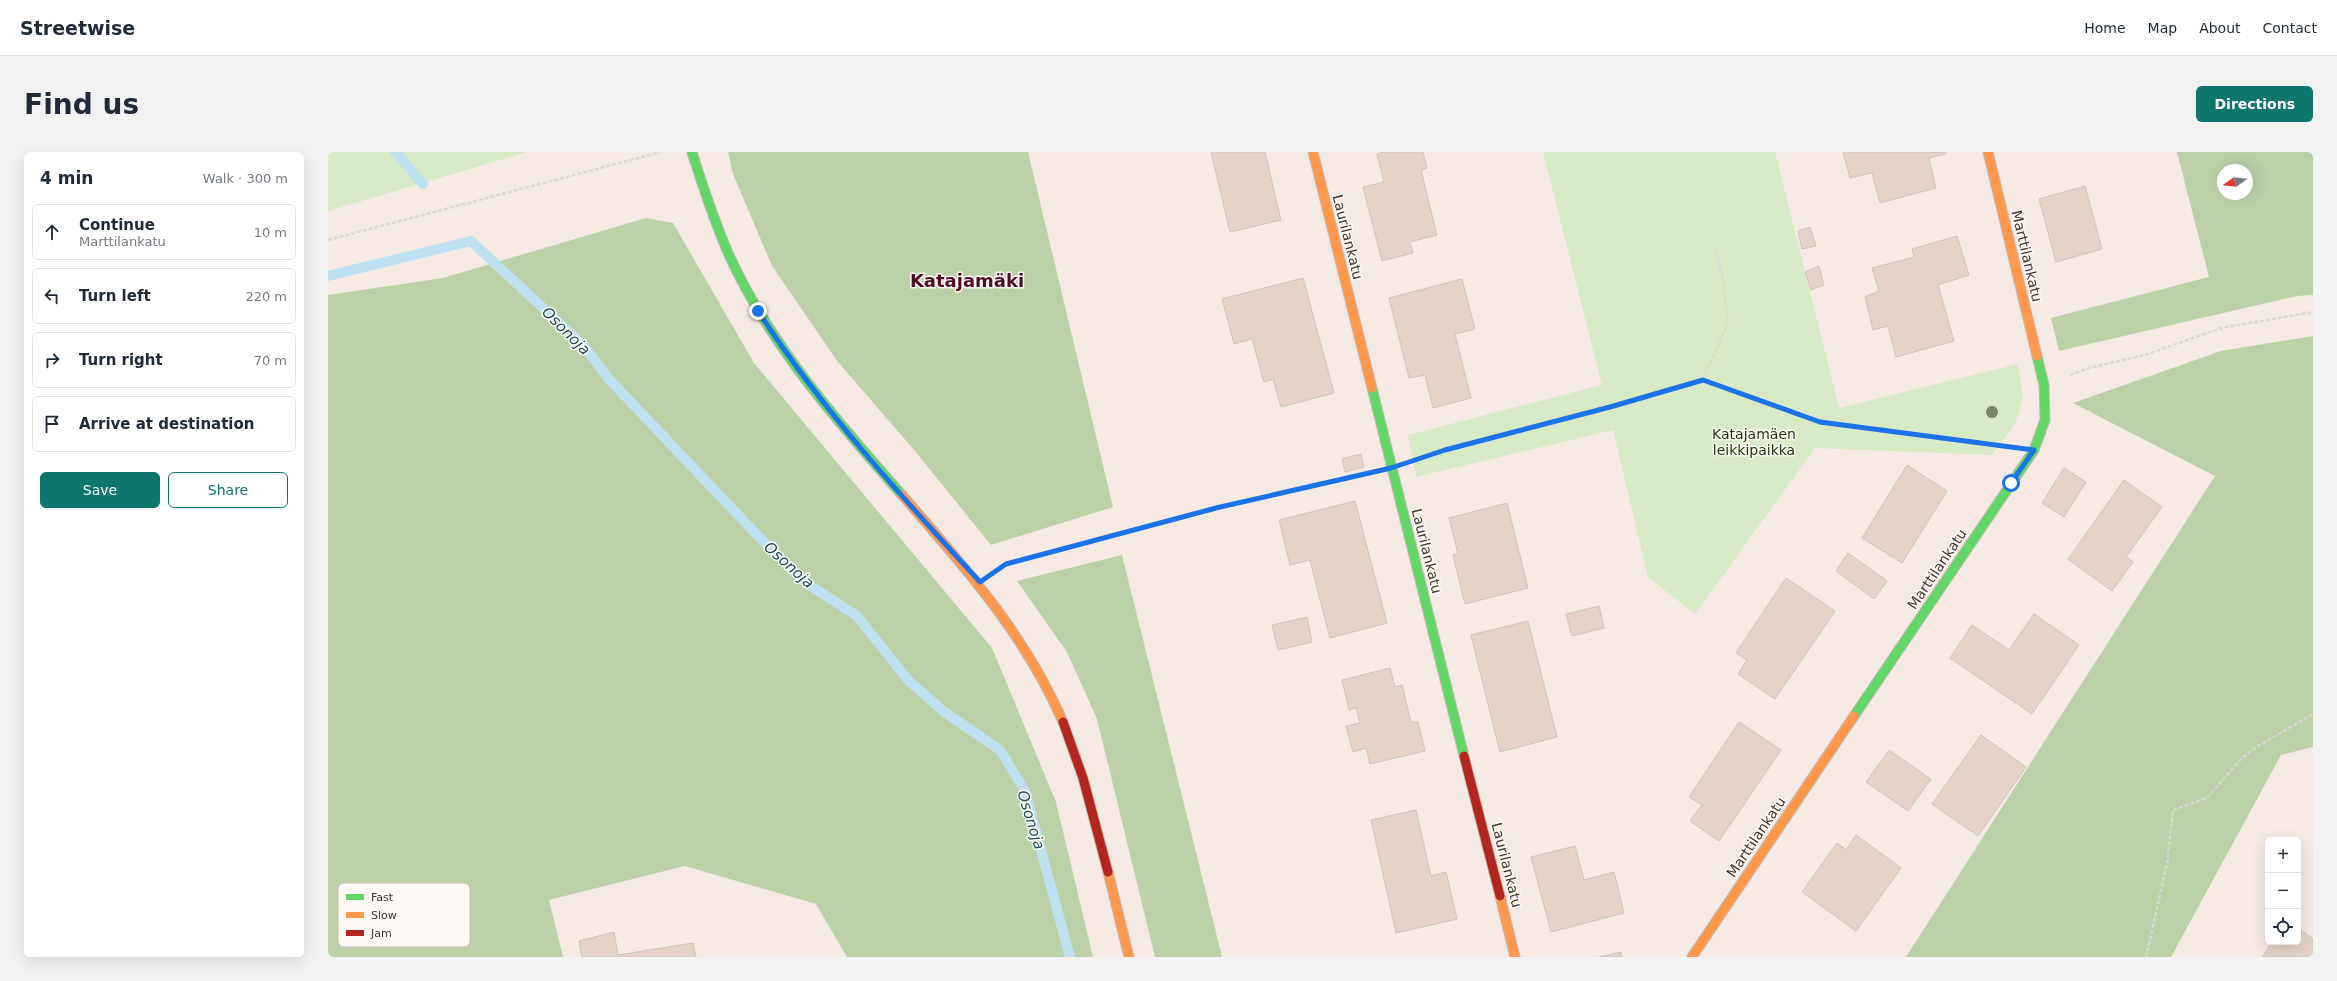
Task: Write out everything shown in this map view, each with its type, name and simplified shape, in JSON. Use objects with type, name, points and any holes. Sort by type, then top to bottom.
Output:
[{"type":"street","points":[[692,152],[702,189],[715,225],[736,270],[758,311],[788,358],[828,410],[980,582],[1020,640],[1039,673],[1075,753],[1129,957]]},
{"type":"street","name":"Laurilankatu","points":[[1313,152],[1391,468],[1515,957]]},
{"type":"street","name":"Marttilankatu","points":[[1692,957],[2034,450],[2045,420],[2044,385],[1988,152]]},
{"type":"path","points":[[328,240],[661,152]]},
{"type":"path","points":[[1703,380],[1728,322],[1723,278],[1715,248]]},
{"type":"path","points":[[2044,385],[2089,368],[2148,354],[2221,328],[2313,312]]},
{"type":"path","points":[[980,582],[1006,564],[1216,508],[1391,468],[1445,450],[1610,407],[1703,380],[1820,422],[2034,450]]},
{"type":"path","points":[[2146,957],[2167,864],[2173,810],[2207,798],[2241,759],[2255,748],[2313,714]]},
{"type":"green space","points":[[328,152],[527,152],[328,211]]},
{"type":"green space","points":[[728,152],[1028,152],[1113,507],[991,545],[915,451],[838,362],[772,266],[733,174]]},
{"type":"green space","name":"Katajamäen leikkipaikka","points":[[1543,152],[1775,152],[1839,408],[2018,364],[2023,397],[2015,424],[1992,455],[1815,448],[1695,614],[1648,577],[1613,430],[1416,477],[1408,435],[1602,385]]},
{"type":"green space","points":[[2177,152],[2313,152],[2313,295],[2297,296],[2059,351],[2051,318],[2209,277]]},
{"type":"green space","points":[[646,218],[673,223],[754,363],[992,648],[1056,802],[1093,957],[847,957],[816,904],[685,866],[549,900],[563,957],[328,957],[328,295],[443,278]]},
{"type":"green space","points":[[2313,336],[2313,747],[2281,755],[2171,957],[1906,957],[2215,476],[2073,403],[2221,351]]},
{"type":"green space","points":[[1122,555],[1222,957],[1155,957],[1097,719],[1067,652],[1017,581]]},
{"type":"building","points":[[1211,152],[1265,152],[1281,220],[1230,232]]},
{"type":"building","points":[[1384,152],[1423,152],[1427,168],[1421,170],[1437,235],[1410,242],[1413,253],[1382,261],[1363,187],[1384,182],[1377,154]]},
{"type":"building","points":[[1843,152],[1945,152],[1946,154],[1929,158],[1936,188],[1880,203],[1872,173],[1850,178]]},
{"type":"building","points":[[2085,186],[2102,249],[2056,262],[2039,199]]},
{"type":"building","points":[[1810,227],[1816,246],[1802,249],[1798,231]]},
{"type":"building","points":[[1957,236],[1969,275],[1938,285],[1954,341],[1896,357],[1888,326],[1873,330],[1865,297],[1879,291],[1872,268],[1914,257],[1912,249]]},
{"type":"building","points":[[1819,266],[1824,285],[1811,290],[1805,272]]},
{"type":"building","points":[[1303,278],[1334,393],[1281,407],[1273,379],[1264,382],[1252,339],[1234,344],[1222,299]]},
{"type":"building","points":[[1462,279],[1475,329],[1455,334],[1471,398],[1433,408],[1425,375],[1409,378],[1389,298]]},
{"type":"building","points":[[1361,454],[1364,467],[1345,472],[1342,459]]},
{"type":"building","points":[[1907,465],[1947,491],[1902,563],[1862,538]]},
{"type":"building","points":[[2064,468],[2086,482],[2064,517],[2042,503]]},
{"type":"building","points":[[2124,480],[2162,507],[2126,557],[2133,562],[2112,591],[2068,559]]},
{"type":"building","points":[[1355,501],[1387,623],[1330,638],[1310,560],[1290,565],[1279,520]]},
{"type":"building","points":[[1507,503],[1528,588],[1465,604],[1453,555],[1458,554],[1449,518]]},
{"type":"building","points":[[1848,553],[1887,581],[1874,599],[1836,571]]},
{"type":"building","points":[[1786,578],[1835,611],[1775,699],[1738,674],[1747,660],[1736,653]]},
{"type":"building","points":[[1599,606],[1604,628],[1572,636],[1566,614]]},
{"type":"building","points":[[2034,614],[2079,645],[2032,714],[1950,658],[1972,625],[2009,650]]},
{"type":"building","points":[[1307,617],[1312,642],[1278,650],[1272,625]]},
{"type":"building","points":[[1528,621],[1557,737],[1500,752],[1471,635]]},
{"type":"building","points":[[1390,668],[1395,687],[1402,685],[1411,722],[1418,722],[1425,751],[1370,764],[1366,748],[1353,752],[1346,726],[1360,723],[1356,708],[1349,710],[1342,680]]},
{"type":"building","points":[[1739,722],[1781,750],[1719,841],[1690,821],[1702,805],[1689,797]]},
{"type":"building","points":[[1981,735],[2026,767],[1978,836],[1932,804]]},
{"type":"building","points":[[1889,750],[1931,779],[1908,811],[1866,782]]},
{"type":"building","points":[[1416,810],[1431,876],[1446,872],[1457,919],[1396,933],[1371,820]]},
{"type":"building","points":[[1856,835],[1901,868],[1856,931],[1802,892],[1837,843],[1846,850]]},
{"type":"building","points":[[1575,846],[1584,880],[1614,872],[1624,913],[1551,932],[1531,857]]},
{"type":"building","points":[[2301,930],[2313,939],[2313,957],[2262,957],[2270,945],[2301,945]]},
{"type":"building","points":[[614,932],[618,955],[693,943],[696,957],[582,957],[579,941]]},
{"type":"building","points":[[1621,952],[1622,957],[1599,957]]},
{"type":"waterway","name":"Osonoja","points":[[395,152],[423,184]]},
{"type":"waterway","name":"Osonoja","points":[[328,276],[471,241],[584,346],[607,377],[758,536],[806,583],[857,616],[908,680],[943,711],[1000,750],[1025,791],[1070,957]]},
{"type":"traffic: fast","points":[[692,152],[714,217],[729,255],[764,320],[806,381],[853,439],[902,495]]},
{"type":"traffic: fast","points":[[1854,716],[2034,450],[2045,420],[2044,385],[2037,356]]},
{"type":"traffic: fast","points":[[1372,388],[1464,756]]},
{"type":"traffic: slow","points":[[1313,152],[1372,388]]},
{"type":"traffic: slow","points":[[1988,152],[2037,356]]},
{"type":"traffic: slow","points":[[902,495],[948,548],[992,602],[1012,630],[1031,659],[1063,722]]},
{"type":"traffic: slow","points":[[1692,957],[1854,716]]},
{"type":"traffic: slow","points":[[1108,872],[1129,957]]},
{"type":"traffic: slow","points":[[1500,896],[1515,957]]},
{"type":"traffic: jam","points":[[1063,722],[1083,778],[1108,872]]},
{"type":"traffic: jam","points":[[1464,756],[1500,896]]},
{"type":"district","name":"Katajamäki","points":[[967,281]]},
{"type":"route","points":[[758,311],[788,358],[828,410],[923,520],[980,582],[1006,564],[1216,508],[1331,483],[1391,468],[1445,450],[1610,407],[1703,380],[1820,422],[2034,450],[2011,483]]}]
